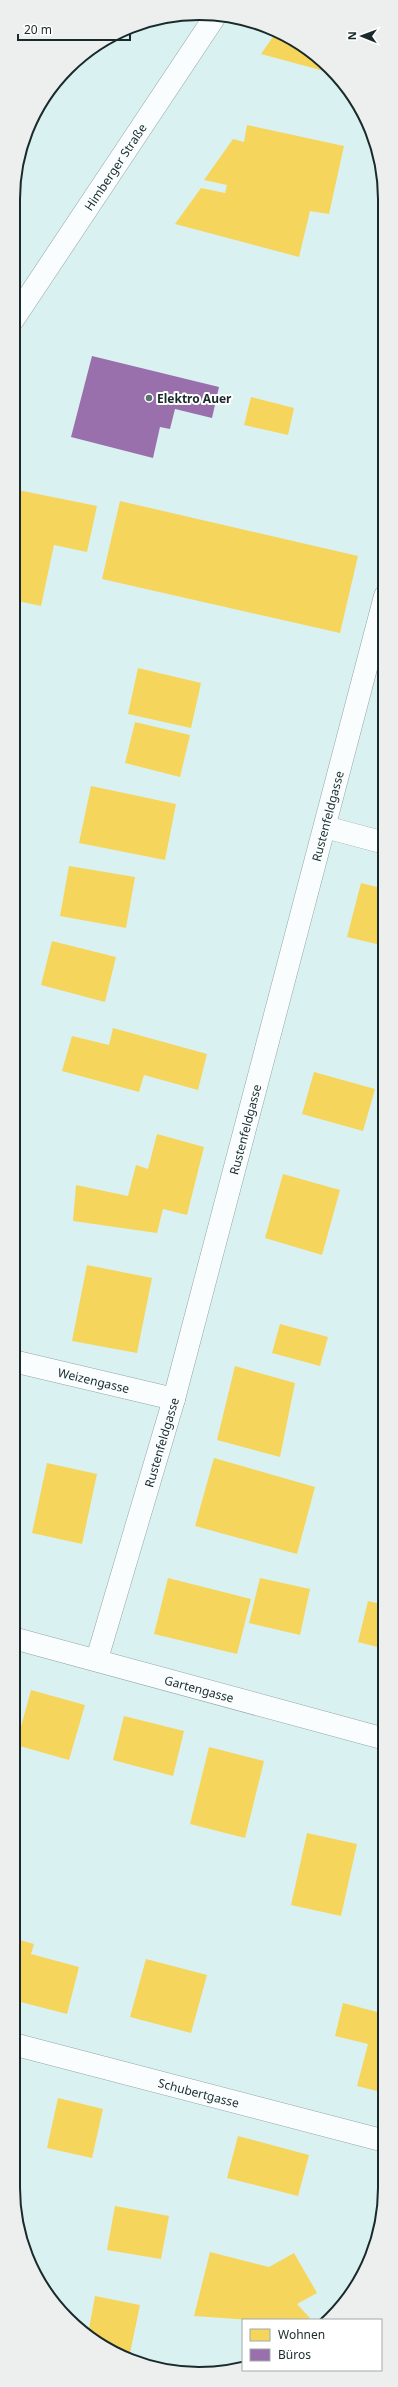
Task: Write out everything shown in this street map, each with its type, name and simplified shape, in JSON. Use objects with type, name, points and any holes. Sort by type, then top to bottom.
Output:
[{"type":"street","name":"Himberger Straße","points":[[20,309],[212,20]]},
{"type":"street","name":"Rustenfeldgasse","points":[[97,1659],[174,1399],[378,623]]},
{"type":"street","points":[[325,827],[378,841]]},
{"type":"street","name":"Weizengasse","points":[[20,1363],[174,1399]]},
{"type":"street","name":"Gartengasse","points":[[20,1640],[97,1659],[378,1737]]},
{"type":"street","name":"Schubertgasse","points":[[20,2046],[378,2139]]},
{"type":"building: Wohnen","points":[[273,36],[298,50],[325,71],[261,54]]},
{"type":"building: Wohnen","points":[[247,125],[344,146],[329,214],[310,211],[299,257],[175,224],[201,188],[225,193],[227,185],[204,180],[233,139],[244,142]]},
{"type":"building: Wohnen","points":[[251,397],[294,408],[288,435],[244,425]]},
{"type":"building: Wohnen","points":[[20,490],[97,506],[87,552],[54,545],[41,606],[20,602]]},
{"type":"building: Wohnen","points":[[120,501],[358,556],[340,633],[102,579]]},
{"type":"building: Wohnen","points":[[138,668],[201,683],[191,728],[128,714]]},
{"type":"building: Wohnen","points":[[135,722],[190,735],[180,777],[125,763]]},
{"type":"building: Wohnen","points":[[91,786],[176,804],[165,860],[79,843]]},
{"type":"building: Wohnen","points":[[69,866],[135,877],[126,928],[60,916]]},
{"type":"building: Wohnen","points":[[361,883],[378,887],[378,944],[347,937]]},
{"type":"building: Wohnen","points":[[52,941],[116,957],[105,1002],[41,985]]},
{"type":"building: Wohnen","points":[[113,1028],[207,1054],[198,1090],[144,1075],[139,1092],[62,1071],[72,1036],[109,1045]]},
{"type":"building: Wohnen","points":[[314,1072],[375,1089],[363,1131],[302,1114]]},
{"type":"building: Wohnen","points":[[157,1134],[204,1147],[187,1215],[163,1209],[157,1233],[73,1221],[76,1185],[128,1196],[136,1165],[148,1169]]},
{"type":"building: Wohnen","points":[[283,1174],[340,1190],[322,1255],[265,1238]]},
{"type":"building: Wohnen","points":[[87,1265],[152,1278],[137,1353],[72,1341]]},
{"type":"building: Wohnen","points":[[280,1324],[328,1337],[320,1366],[272,1353]]},
{"type":"building: Wohnen","points":[[235,1366],[295,1383],[280,1457],[217,1440]]},
{"type":"building: Wohnen","points":[[214,1458],[315,1487],[297,1554],[195,1526]]},
{"type":"building: Wohnen","points":[[47,1463],[97,1474],[82,1544],[32,1533]]},
{"type":"building: Wohnen","points":[[168,1578],[251,1599],[237,1654],[154,1634]]},
{"type":"building: Wohnen","points":[[260,1578],[310,1589],[300,1635],[249,1623]]},
{"type":"building: Wohnen","points":[[368,1601],[378,1603],[378,1647],[358,1642]]},
{"type":"building: Wohnen","points":[[31,1690],[85,1705],[69,1760],[20,1746],[20,1730]]},
{"type":"building: Wohnen","points":[[124,1716],[184,1731],[173,1776],[113,1760]]},
{"type":"building: Wohnen","points":[[209,1747],[264,1761],[245,1838],[190,1824]]},
{"type":"building: Wohnen","points":[[307,1833],[357,1844],[341,1916],[291,1905]]},
{"type":"building: Wohnen","points":[[20,1940],[34,1944],[31,1954],[79,1967],[67,2014],[20,2002]]},
{"type":"building: Wohnen","points":[[146,1959],[207,1975],[191,2033],[130,2017]]},
{"type":"building: Wohnen","points":[[343,2003],[378,2012],[378,2091],[357,2086],[368,2044],[335,2036]]},
{"type":"building: Wohnen","points":[[58,2098],[103,2109],[92,2158],[47,2148]]},
{"type":"building: Wohnen","points":[[238,2136],[309,2155],[298,2196],[227,2178]]},
{"type":"building: Wohnen","points":[[115,2206],[169,2216],[161,2259],[107,2250]]},
{"type":"building: Wohnen","points":[[210,2252],[269,2267],[294,2253],[317,2293],[297,2304],[310,2318],[308,2319],[242,2319],[194,2316]]},
{"type":"building: Wohnen","points":[[95,2296],[140,2305],[130,2353],[109,2343],[89,2329]]},
{"type":"building: Büros","name":"Elektro Auer","points":[[92,356],[219,387],[212,418],[175,409],[170,429],[160,427],[153,458],[71,437]]},
{"type":"place","name":"Elektro Auer","points":[[149,398]]}]
